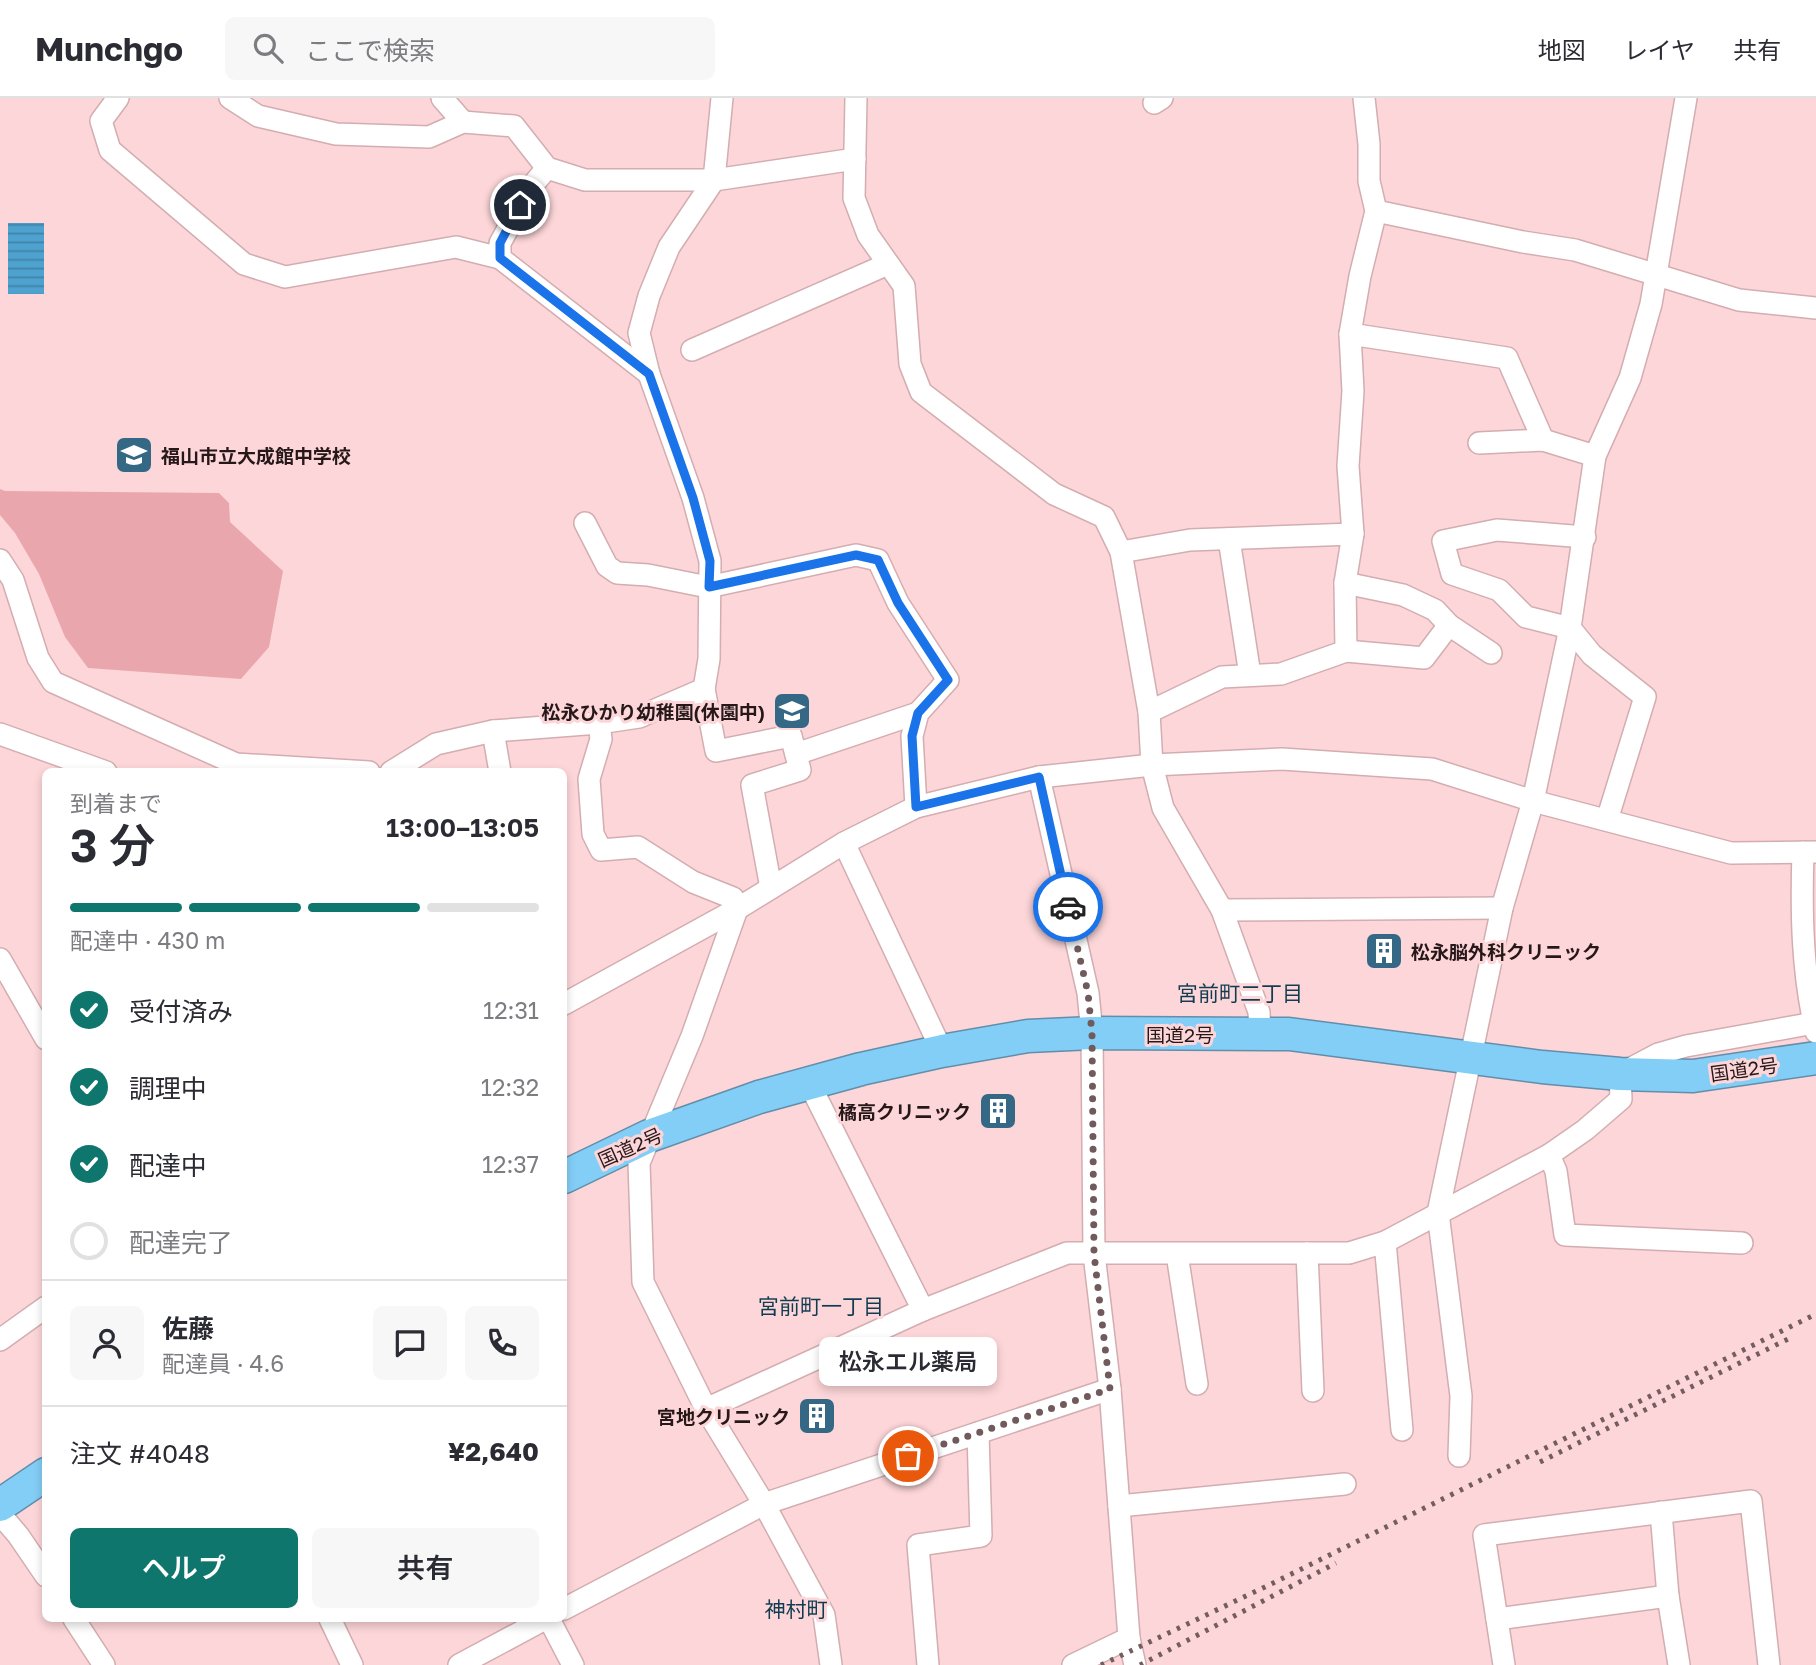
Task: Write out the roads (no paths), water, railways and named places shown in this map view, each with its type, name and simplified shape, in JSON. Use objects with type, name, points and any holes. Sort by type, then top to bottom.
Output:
[{"type":"highway","name":"国道2号","points":[[567,1176],[649,1136],[759,1097],[861,1069],[942,1051],[1028,1037],[1092,1033],[1289,1034],[1620,1074],[1693,1076],[1816,1058]]},
{"type":"highway","points":[[0,1504],[42,1477]]},
{"type":"street","points":[[118,98],[100,121],[110,150],[244,264],[285,277],[456,247],[500,258],[649,374]]},
{"type":"street","points":[[230,98],[258,116],[336,134],[429,137],[463,122],[514,126],[547,168],[586,180],[714,180],[855,159]]},
{"type":"street","points":[[442,98],[463,122]]},
{"type":"street","points":[[722,98],[714,180],[669,247],[649,296],[639,333],[649,374],[693,498],[710,561],[709,659],[704,689],[716,751],[790,736],[800,770],[752,785],[771,888]]},
{"type":"street","points":[[856,98],[854,198],[868,235],[904,286],[910,364],[921,392],[1054,494],[1104,517],[1121,552],[1149,712],[1152,765],[1163,808],[1222,910],[1259,1013],[1260,1034]]},
{"type":"street","points":[[1346,651],[1345,583],[1353,534],[1348,466],[1353,391],[1350,334],[1360,276],[1376,211],[1369,181],[1369,144],[1364,98]]},
{"type":"street","points":[[1459,1456],[1461,1396],[1438,1213],[1502,908],[1534,801],[1570,628],[1595,456],[1630,379],[1651,304],[1686,98]]},
{"type":"street","points":[[500,258],[500,243],[531,187],[547,168]]},
{"type":"street","points":[[1376,211],[1523,242],[1575,250],[1738,300],[1816,308]]},
{"type":"street","points":[[692,349],[888,264]]},
{"type":"street","points":[[1350,334],[1507,358],[1543,440]]},
{"type":"street","points":[[1479,443],[1543,440],[1595,456]]},
{"type":"street","points":[[585,523],[607,566],[617,573],[648,575],[709,587],[856,555],[878,560],[898,603],[948,680],[918,713],[912,736],[916,807]]},
{"type":"street","points":[[1585,537],[1497,530],[1443,541],[1452,574],[1499,590],[1526,617],[1570,628],[1592,655],[1644,697],[1607,820]]},
{"type":"street","points":[[1121,552],[1190,540],[1353,534]]},
{"type":"street","points":[[1229,539],[1250,676]]},
{"type":"street","points":[[0,560],[13,580],[38,658],[53,682],[236,764],[295,768]]},
{"type":"street","points":[[1345,583],[1403,595],[1435,610],[1449,625],[1492,653]]},
{"type":"street","points":[[1149,712],[1222,677],[1281,674],[1346,651],[1424,658],[1449,625]]},
{"type":"street","points":[[397,768],[436,744],[493,732],[639,717],[704,689]]},
{"type":"street","points":[[796,754],[918,713]]},
{"type":"street","points":[[599,723],[601,739],[589,779],[593,834],[601,849],[638,847],[693,882],[733,898],[737,909],[692,1036],[639,1163],[643,1282],[706,1409],[764,1504],[824,1615],[831,1665]]},
{"type":"street","points":[[493,732],[499,768]]},
{"type":"street","points":[[0,734],[95,768]]},
{"type":"street","points":[[567,1002],[737,909],[844,843],[916,807],[1039,777],[1152,765],[1282,759],[1432,769],[1534,801],[1731,853],[1811,852],[1801,914],[1815,1027],[1686,1046],[1658,1054],[1620,1074],[1621,1099],[1585,1130],[1549,1154],[1385,1242],[1349,1253],[1067,1253],[923,1310],[706,1409]]},
{"type":"street","points":[[1039,777],[1088,993],[1092,1033],[1094,1254],[1110,1389],[1129,1638],[1135,1665]]},
{"type":"street","points":[[844,843],[942,1051]]},
{"type":"street","points":[[1222,910],[1502,908]]},
{"type":"street","points":[[0,959],[42,1032]]},
{"type":"street","points":[[809,1083],[923,1310]]},
{"type":"street","points":[[1549,1154],[1556,1171],[1565,1235],[1742,1243]]},
{"type":"street","points":[[1385,1242],[1402,1430]]},
{"type":"street","points":[[1307,1253],[1313,1391]]},
{"type":"street","points":[[1177,1254],[1196,1384]]},
{"type":"street","points":[[0,1340],[42,1310]]},
{"type":"street","points":[[567,1607],[764,1504],[1110,1389]]},
{"type":"street","points":[[928,1665],[918,1545],[981,1536],[978,1433]]},
{"type":"street","points":[[1119,1506],[1345,1483]]},
{"type":"street","points":[[1504,1665],[1484,1535],[1751,1501],[1769,1665]]},
{"type":"street","points":[[1661,1512],[1668,1596],[1679,1665]]},
{"type":"street","points":[[0,1514],[42,1570]]},
{"type":"street","points":[[1497,1619],[1668,1596]]},
{"type":"street","points":[[76,1622],[96,1662]]},
{"type":"street","points":[[331,1622],[352,1665]]},
{"type":"street","points":[[459,1665],[541,1622]]},
{"type":"street","points":[[549,1622],[573,1665]]},
{"type":"street","points":[[1073,1665],[1129,1638]]},
{"type":"water","points":[[8,223],[44,223],[44,294],[8,294]]},
{"type":"railway","points":[[1101,1665],[1265,1587],[1816,1314]]},
{"type":"railway","points":[[1540,1462],[1788,1339]]},
{"type":"railway","points":[[1140,1665],[1336,1563]]},
{"type":"place","name":"福山市立大成館中学校","points":[[134,455]]},
{"type":"place","name":"松永ひかり幼稚園(休園中)","points":[[792,711]]},
{"type":"place","name":"松永脳外科クリニック","points":[[1384,951]]},
{"type":"place","name":"橘高クリニック","points":[[998,1111]]},
{"type":"place","name":"宮地クリニック","points":[[817,1416]]},
{"type":"place","name":"松永エル薬局","points":[[908,1456]]},
{"type":"district","name":"宮前町二丁目","points":[[1240,993]]},
{"type":"district","name":"宮前町一丁目","points":[[821,1306]]},
{"type":"district","name":"神村町","points":[[796,1609]]}]
